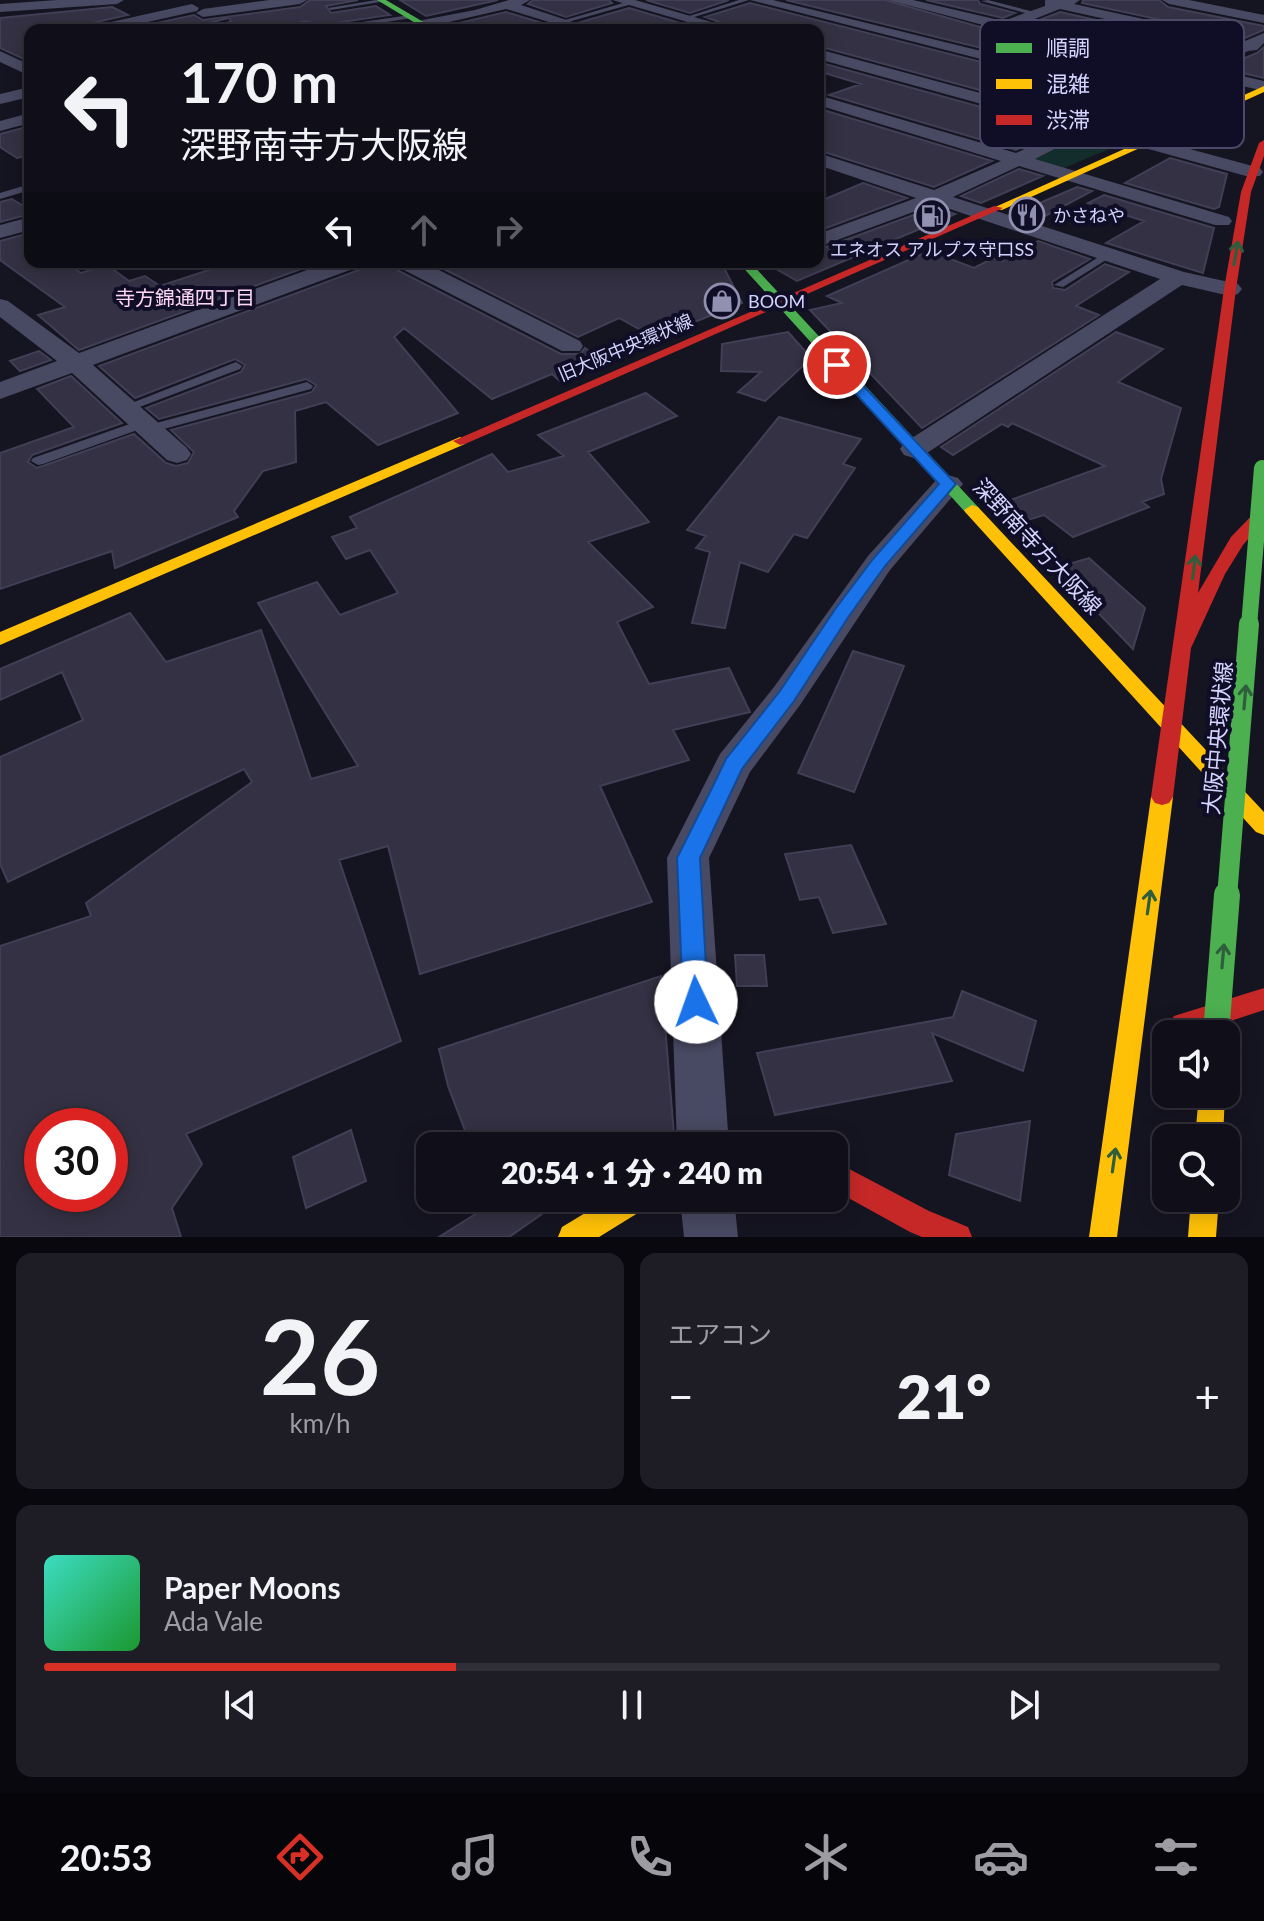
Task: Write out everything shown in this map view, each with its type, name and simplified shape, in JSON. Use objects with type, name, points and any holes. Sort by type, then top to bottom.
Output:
[{"type":"main road","points":[[382,0],[422,23]]},
{"type":"main road","name":"旧大阪中央環状線","points":[[1244,99],[1264,87]]},
{"type":"main road","points":[[1244,102],[1264,107]]},
{"type":"main road","points":[[1103,1237],[1230,289],[1246,192],[1264,143]]},
{"type":"main road","name":"旧大阪中央環状線","points":[[0,639],[1136,148]]},
{"type":"main road","name":"深野南寺方大阪線","points":[[755,268],[779,303],[1264,826]]},
{"type":"main road","name":"大阪中央環状線","points":[[1217,1020],[1264,447]]},
{"type":"main road","points":[[1184,645],[1224,555],[1236,538],[1264,512]]},
{"type":"main road","points":[[1196,1020],[1264,999]]},
{"type":"main road","points":[[1120,1119],[1143,1085]]},
{"type":"main road","points":[[848,1183],[920,1222],[958,1237]]},
{"type":"main road","points":[[572,1237],[613,1212]]},
{"type":"main road","points":[[1202,1237],[1204,1212]]},
{"type":"street","points":[[0,1],[18,0]]},
{"type":"street","points":[[0,8],[117,0]]},
{"type":"street","points":[[172,0],[233,24]]},
{"type":"street","points":[[129,24],[198,11],[300,0]]},
{"type":"street","points":[[757,0],[781,2],[980,56]]},
{"type":"street","points":[[895,0],[982,20]]},
{"type":"street","points":[[1169,0],[1264,19]]},
{"type":"street","points":[[422,23],[477,14],[511,2],[559,24]]},
{"type":"street","points":[[624,2],[685,24],[708,23],[781,2]]},
{"type":"street","points":[[72,3],[96,24]]},
{"type":"street","points":[[1013,20],[1035,7],[1066,3],[1146,20]]},
{"type":"street","points":[[855,80],[980,34]]},
{"type":"street","points":[[0,56],[24,68]]},
{"type":"street","points":[[824,56],[980,99]]},
{"type":"street","points":[[1244,82],[1264,87]]},
{"type":"street","points":[[0,99],[24,93]]},
{"type":"street","points":[[824,95],[980,147]]},
{"type":"street","points":[[0,126],[24,120]]},
{"type":"street","points":[[982,148],[1222,221]]},
{"type":"street","points":[[824,239],[933,198],[1041,148]]},
{"type":"street","points":[[1160,148],[1253,172]]},
{"type":"street","points":[[824,161],[1178,277],[1230,289]]},
{"type":"street","points":[[0,232],[24,225]]},
{"type":"street","points":[[0,391],[333,268]]},
{"type":"street","points":[[418,268],[571,346]]},
{"type":"street","points":[[914,449],[1178,277]]},
{"type":"street","points":[[0,306],[74,362],[177,454]]},
{"type":"street","points":[[702,1132],[688,858],[734,764],[787,696],[879,563],[948,484]]},
{"type":"street","points":[[708,1212],[711,1237]]},
{"type":"lane","points":[[331,8],[382,0]]},
{"type":"lane","points":[[685,24],[746,0]]},
{"type":"lane","points":[[984,1],[1035,7]]},
{"type":"lane","points":[[568,24],[624,2]]},
{"type":"lane","points":[[0,196],[24,189]]},
{"type":"lane","points":[[1059,285],[1109,255]]},
{"type":"lane","points":[[38,461],[139,420],[236,366]]},
{"type":"lane","points":[[139,420],[307,386]]},
{"type":"green space","points":[[1049,148],[1112,148],[1062,169],[1028,158]]},
{"type":"building","points":[[310,0],[358,0],[326,6],[331,13],[376,6],[390,15],[328,24],[304,21],[295,24],[233,24],[229,18],[204,24],[157,23],[194,15],[203,20],[300,7]]},
{"type":"building","points":[[400,0],[498,0],[426,16]]},
{"type":"building","points":[[533,0],[609,0],[612,3],[566,17],[528,4]]},
{"type":"building","points":[[646,0],[729,0],[690,13]]},
{"type":"building","points":[[786,0],[885,0],[980,27],[980,48]]},
{"type":"building","points":[[926,0],[978,0],[980,4],[1015,13],[1003,18]]},
{"type":"building","points":[[1083,0],[1159,0],[1168,7],[1234,20],[1161,20],[1082,3]]},
{"type":"building","points":[[750,3],[980,62],[980,90],[824,48],[824,24],[725,24],[705,17]]},
{"type":"building","points":[[112,7],[128,15],[91,24],[24,24],[24,59],[0,48],[0,18]]},
{"type":"building","points":[[629,8],[684,24],[586,24],[581,22]]},
{"type":"building","points":[[506,12],[545,24],[455,24]]},
{"type":"building","points":[[1060,12],[1096,20],[1039,20]]},
{"type":"building","points":[[1244,22],[1264,26],[1264,30],[1245,38]]},
{"type":"building","points":[[1264,47],[1264,78],[1244,73],[1244,58]]},
{"type":"building","points":[[824,64],[980,107],[980,139],[829,95],[861,84],[824,73]]},
{"type":"building","points":[[824,110],[992,161],[934,187],[824,152]]},
{"type":"building","points":[[24,128],[24,156],[17,158],[0,147],[0,134]]},
{"type":"building","points":[[1170,158],[1227,174],[1219,207],[1214,209],[1125,183]]},
{"type":"building","points":[[1019,169],[1043,176],[981,203],[961,196]]},
{"type":"building","points":[[863,183],[907,198],[824,229],[824,199]]},
{"type":"building","points":[[1077,187],[1092,191],[1036,221],[1014,214]]},
{"type":"building","points":[[1104,195],[1214,228],[1203,273],[1106,243],[1144,221],[1088,203]]},
{"type":"building","points":[[12,199],[24,206],[24,216],[0,222],[0,202]]},
{"type":"building","points":[[935,207],[955,214],[797,281],[774,268],[824,268],[824,248]]},
{"type":"building","points":[[24,235],[24,268],[74,268],[81,273],[111,268],[129,281],[145,276],[160,286],[215,268],[304,268],[79,350],[38,315],[65,307],[0,260],[0,241]]},
{"type":"building","points":[[1038,241],[1090,259],[1052,282],[1053,288],[1065,290],[1105,264],[1129,272],[1076,306],[1099,315],[922,428],[810,310],[842,303],[827,296],[929,251],[974,268],[993,258],[1002,261]]},
{"type":"building","points":[[396,268],[561,354],[580,354],[585,348],[603,363],[560,381],[552,374],[492,399],[404,328],[394,337],[458,413],[378,445],[326,402],[295,411],[296,462],[263,471],[234,511],[238,517],[115,568],[112,551],[0,589],[0,453],[74,427],[37,389],[71,376],[122,423],[32,455],[28,462],[37,468],[134,434],[166,463],[176,466],[188,463],[194,452],[171,430],[312,392],[316,385],[306,379],[159,419],[146,408],[241,372],[245,365],[235,359],[135,398],[99,366],[359,270]]},
{"type":"building","points":[[442,268],[724,268],[742,303],[655,338],[619,318],[578,337]]},
{"type":"building","points":[[788,332],[814,361],[807,362],[765,401],[738,392],[761,372],[721,371],[722,344]]},
{"type":"building","points":[[1116,332],[1163,349],[1118,382],[1181,408],[1161,479],[1164,494],[1142,502],[1149,507],[1073,537],[1044,515],[1028,520],[1005,502],[1105,466],[1012,423],[1008,427],[1002,424],[953,455],[941,447]]},
{"type":"building","points":[[39,351],[51,360],[20,371],[10,361]]},
{"type":"building","points":[[646,393],[677,416],[588,452],[649,522],[588,542],[653,607],[617,622],[649,684],[729,668],[750,712],[673,730],[689,760],[600,786],[652,902],[420,974],[388,846],[339,860],[401,1041],[186,1134],[202,1164],[172,1208],[181,1237],[0,1237],[0,946],[91,916],[86,903],[252,782],[244,769],[8,882],[0,864],[0,757],[83,720],[62,672],[0,700],[0,669],[130,613],[166,662],[261,630],[311,779],[358,766],[258,603],[317,582],[340,615],[398,593],[370,550],[346,559],[332,537],[357,528],[350,517],[492,454],[508,472],[564,456],[538,435]]},
{"type":"building","points":[[779,417],[861,439],[843,464],[855,468],[807,538],[794,534],[768,572],[740,562],[725,628],[692,623],[710,552],[696,548],[706,536],[687,530]]},
{"type":"building","points":[[1089,558],[1145,608],[1133,649],[1055,568]]},
{"type":"building","points":[[853,651],[904,666],[854,792],[798,773]]},
{"type":"building","points":[[851,845],[886,924],[833,933],[819,897],[800,900],[785,854]]},
{"type":"building","points":[[735,955],[764,955],[767,986],[737,986]]},
{"type":"building","points":[[661,976],[674,1132],[466,1132],[448,1086],[439,1049]]},
{"type":"building","points":[[962,991],[1036,1021],[1023,1071],[932,1033],[952,1081],[775,1115],[757,1053],[953,1017]]},
{"type":"building","points":[[1030,1121],[1020,1201],[949,1175],[956,1134]]},
{"type":"building","points":[[351,1130],[366,1181],[306,1208],[293,1157]]},
{"type":"building","points":[[479,1212],[545,1212],[509,1237],[439,1237]]},
{"type":"traffic: fast","points":[[381,0],[423,24]]},
{"type":"traffic: fast","points":[[750,268],[972,510]]},
{"type":"traffic: fast","points":[[1217,1020],[1262,468]]},
{"type":"traffic: slow","points":[[1244,98],[1264,89]]},
{"type":"traffic: slow","points":[[998,208],[1132,148]]},
{"type":"traffic: slow","points":[[0,639],[460,441]]},
{"type":"traffic: slow","points":[[972,510],[1264,826]]},
{"type":"traffic: slow","points":[[1103,1237],[1162,797]]},
{"type":"traffic: slow","points":[[1210,1124],[1211,1108]]},
{"type":"traffic: slow","points":[[572,1237],[613,1212]]},
{"type":"traffic: slow","points":[[1202,1237],[1204,1212]]},
{"type":"traffic: jam","points":[[1162,797],[1230,289],[1246,192],[1264,143]]},
{"type":"traffic: jam","points":[[460,441],[998,208]]},
{"type":"traffic: jam","points":[[1184,645],[1226,557],[1264,512]]},
{"type":"traffic: jam","points":[[1196,1020],[1264,999]]},
{"type":"traffic: jam","points":[[848,1183],[920,1222],[958,1237]]},
{"type":"place","name":"かさねや","points":[[1027,215]]},
{"type":"place","name":"エネオス アルプス守口SS","points":[[932,216]]},
{"type":"place","name":"BOOM","points":[[722,301]]},
{"type":"district","name":"寺方錦通四丁目","points":[[185,297]]},
{"type":"route","points":[[696,1002],[688,858],[722,788],[734,764],[787,696],[842,612],[879,563],[948,484],[837,365]]}]
